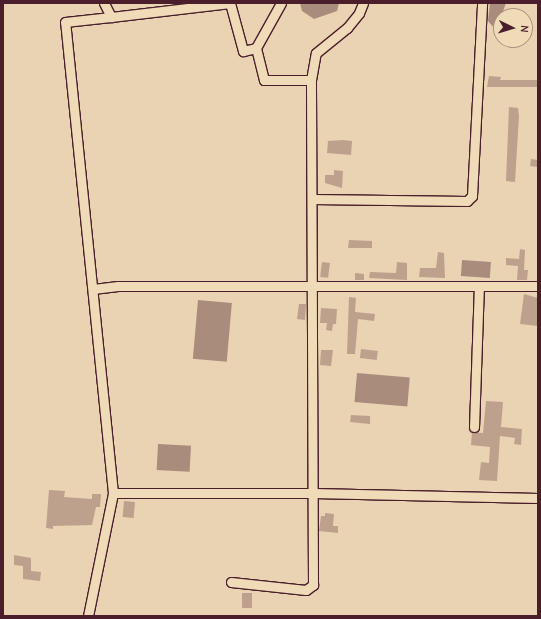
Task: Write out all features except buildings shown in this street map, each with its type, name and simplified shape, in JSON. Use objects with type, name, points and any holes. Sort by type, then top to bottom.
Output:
[{"type":"street","points":[[104,3],[111,17]]},
{"type":"street","points":[[88,616],[113,493],[65,22],[230,3],[243,51],[256,48]]},
{"type":"street","points":[[281,3],[256,48],[264,80],[310,80]]},
{"type":"street","points":[[231,582],[306,590],[311,588],[314,581],[313,288],[310,80],[316,53],[347,28],[360,13],[363,3]]},
{"type":"street","points":[[312,199],[467,201],[472,196],[482,3]]},
{"type":"street","points":[[93,289],[118,286],[313,288],[538,286]]},
{"type":"street","points":[[474,427],[479,286]]},
{"type":"street","points":[[113,493],[313,493],[538,498]]},
{"type":"shaded area","points":[[300,3],[339,3],[337,11],[314,19],[302,11]]},
{"type":"shaded area","points":[[490,3],[506,3],[504,8],[493,8],[493,27],[488,21]]},
{"type":"shaded area","points":[[462,260],[491,262],[490,278],[461,276]]},
{"type":"shaded area","points":[[198,300],[232,303],[227,362],[193,359]]},
{"type":"shaded area","points":[[357,373],[410,378],[407,407],[354,402]]},
{"type":"shaded area","points":[[158,444],[191,446],[190,472],[157,470]]}]
